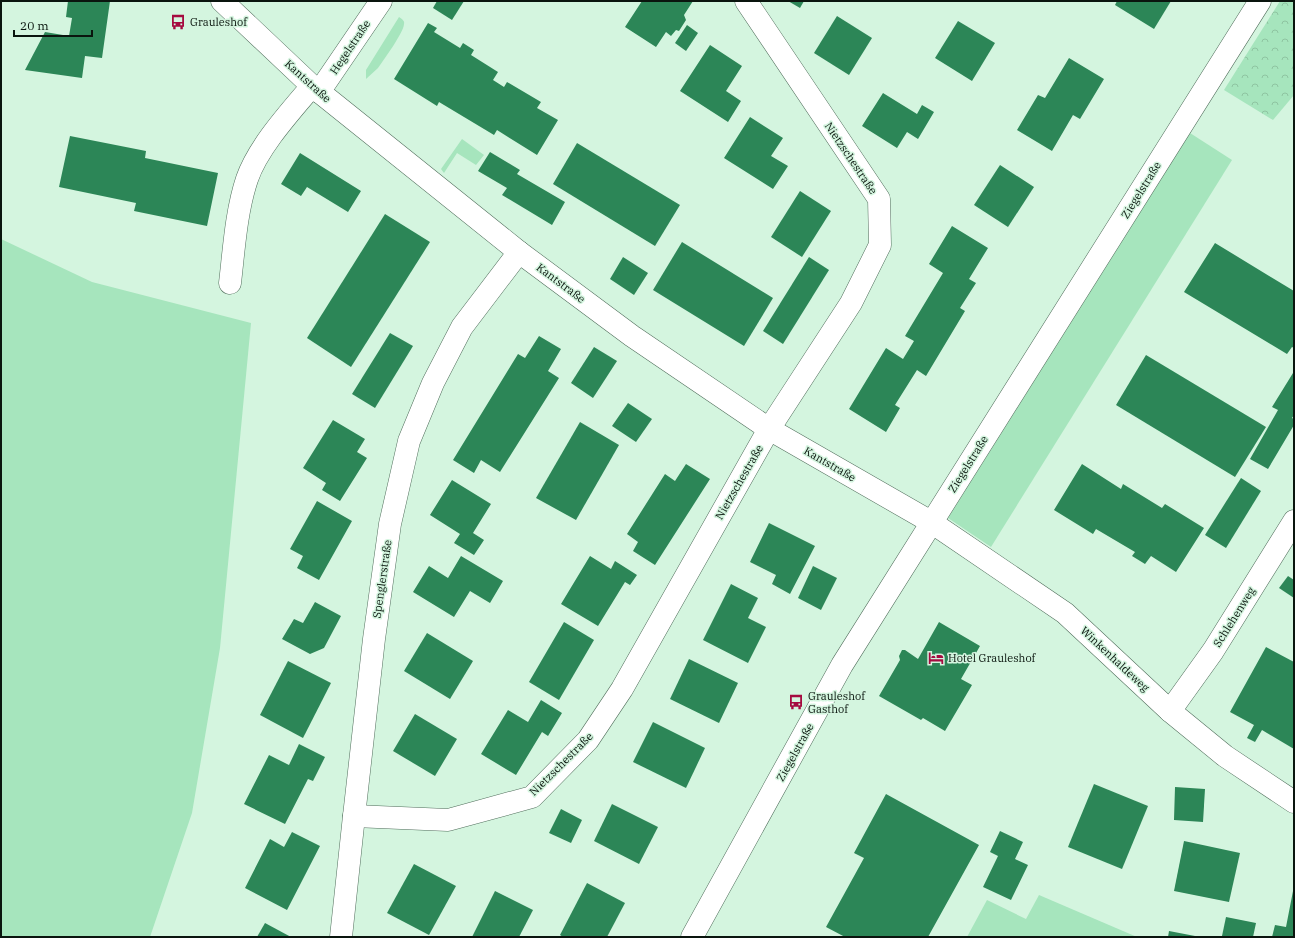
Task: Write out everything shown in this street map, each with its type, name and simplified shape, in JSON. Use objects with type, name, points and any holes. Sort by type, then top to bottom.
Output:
[{"type":"street","name":"Kantstraße","points":[[222,1],[316,89],[519,252],[632,336],[769,429],[931,522]]},
{"type":"street","name":"Hegelstraße","points":[[230,283],[240,205],[247,178],[262,151],[283,121],[316,89],[381,1]]},
{"type":"street","name":"Nietzschestraße","points":[[354,816],[448,820],[532,796],[588,740],[622,689],[769,429],[851,303],[880,245],[879,199],[746,1]]},
{"type":"street","name":"Ziegelstraße","points":[[692,937],[842,665],[1260,1]]},
{"type":"street","name":"Spenglerstraße","points":[[341,937],[374,639],[390,524],[409,441],[433,383],[462,327],[519,252]]},
{"type":"street","name":"Schlehenweg","points":[[1170,711],[1213,651],[1294,521]]},
{"type":"street","name":"Winkenhaldeweg","points":[[931,522],[1065,613],[1170,711],[1225,756],[1294,802]]},
{"type":"green space","points":[[1280,1],[1294,1],[1294,95],[1273,120],[1224,90]]},
{"type":"green space","points":[[399,17],[404,23],[401,33],[378,68],[366,79],[366,70]]},
{"type":"green space","points":[[1190,133],[1232,160],[991,547],[948,518]]},
{"type":"green space","points":[[462,139],[484,155],[476,165],[457,153],[444,173],[441,169]]},
{"type":"green space","points":[[1,239],[92,282],[251,323],[220,648],[192,813],[150,937],[1,937]]},
{"type":"green space","points":[[1039,895],[1137,937],[967,937],[987,900],[1026,919]]},
{"type":"building","points":[[68,1],[110,1],[102,58],[85,56],[82,78],[25,70],[45,32],[69,36],[72,18],[66,17]]},
{"type":"building","points":[[437,1],[464,1],[452,20],[433,8]]},
{"type":"building","points":[[642,1],[693,1],[684,15],[686,20],[679,31],[676,30],[671,36],[666,32],[656,47],[625,27]]},
{"type":"building","points":[[788,1],[804,1],[800,8]]},
{"type":"building","points":[[1117,1],[1171,1],[1154,29],[1115,5]]},
{"type":"building","points":[[837,16],[872,38],[849,75],[814,53]]},
{"type":"building","points":[[958,21],[995,43],[972,81],[935,58]]},
{"type":"building","points":[[428,23],[437,28],[434,32],[460,48],[463,43],[474,50],[471,55],[498,72],[493,80],[504,87],[507,82],[541,102],[537,108],[558,120],[537,155],[497,130],[494,135],[439,102],[437,106],[394,79]]},
{"type":"building","points":[[687,25],[698,33],[686,51],[675,43]]},
{"type":"building","points":[[710,45],[742,66],[726,91],[741,101],[728,122],[680,91]]},
{"type":"building","points":[[1069,58],[1104,79],[1080,119],[1073,115],[1052,151],[1017,130],[1038,95],[1045,98]]},
{"type":"building","points":[[883,93],[917,114],[922,105],[934,112],[918,139],[907,132],[897,148],[862,126]]},
{"type":"building","points":[[750,117],[783,138],[771,156],[788,166],[773,189],[724,158]]},
{"type":"building","points":[[70,136],[146,151],[145,158],[218,173],[207,226],[134,211],[136,203],[59,187]]},
{"type":"building","points":[[577,143],[680,205],[655,246],[553,184]]},
{"type":"building","points":[[490,152],[520,170],[517,174],[565,202],[552,225],[502,195],[507,188],[478,171]]},
{"type":"building","points":[[300,153],[361,191],[348,212],[307,187],[301,196],[281,184]]},
{"type":"building","points":[[1000,165],[1034,187],[1008,227],[974,205]]},
{"type":"building","points":[[800,191],[831,211],[802,257],[771,237]]},
{"type":"building","points":[[385,214],[430,242],[351,367],[307,338]]},
{"type":"building","points":[[952,226],[988,248],[969,279],[976,283],[960,308],[965,311],[926,376],[917,370],[895,405],[900,408],[886,432],[849,409],[886,348],[903,359],[914,341],[905,336],[943,273],[929,264]]},
{"type":"building","points":[[682,242],[773,298],[744,346],[653,290]]},
{"type":"building","points":[[1215,243],[1294,291],[1294,348],[1292,347],[1287,354],[1184,292]]},
{"type":"building","points":[[623,257],[648,273],[634,295],[610,279]]},
{"type":"building","points":[[809,257],[829,270],[783,344],[763,331]]},
{"type":"building","points":[[390,333],[413,346],[375,408],[352,394]]},
{"type":"building","points":[[539,336],[561,349],[548,371],[559,378],[500,472],[481,460],[474,473],[453,460],[518,354],[525,358]]},
{"type":"building","points":[[594,347],[617,361],[593,398],[571,383]]},
{"type":"building","points":[[1146,355],[1266,427],[1235,477],[1116,405]]},
{"type":"building","points":[[1293,373],[1294,415],[1292,418],[1294,419],[1294,425],[1268,469],[1250,459],[1278,410],[1272,407]]},
{"type":"building","points":[[628,403],[652,419],[636,442],[612,426]]},
{"type":"building","points":[[333,420],[365,439],[357,452],[367,458],[340,501],[322,490],[326,483],[303,468]]},
{"type":"building","points":[[580,422],[619,445],[576,520],[536,498]]},
{"type":"building","points":[[686,464],[710,479],[655,565],[633,551],[638,542],[627,534],[665,474],[675,481]]},
{"type":"building","points":[[1082,464],[1121,489],[1123,484],[1162,508],[1165,504],[1204,528],[1176,572],[1151,556],[1145,564],[1132,556],[1135,552],[1096,529],[1093,534],[1054,510]]},
{"type":"building","points":[[1241,478],[1261,491],[1226,548],[1205,535]]},
{"type":"building","points":[[452,480],[491,504],[473,533],[484,540],[474,555],[454,543],[460,534],[430,515]]},
{"type":"building","points":[[317,501],[352,521],[319,580],[297,568],[303,556],[290,549]]},
{"type":"building","points":[[769,523],[815,546],[790,594],[772,584],[776,575],[750,562]]},
{"type":"building","points":[[461,556],[503,581],[490,603],[470,591],[454,617],[413,592],[429,566],[448,578]]},
{"type":"building","points":[[590,556],[611,569],[615,561],[637,575],[630,585],[625,582],[598,626],[561,604]]},
{"type":"building","points":[[813,566],[837,578],[821,610],[798,598]]},
{"type":"building","points":[[1288,576],[1294,580],[1294,598],[1279,588]]},
{"type":"building","points":[[731,584],[758,598],[748,618],[766,627],[748,663],[703,640]]},
{"type":"building","points":[[315,602],[341,616],[324,648],[310,654],[282,639],[294,619],[303,623]]},
{"type":"building","points":[[564,622],[594,640],[559,700],[529,682]]},
{"type":"building","points":[[939,622],[980,646],[961,679],[972,685],[945,731],[923,718],[921,720],[879,696],[900,660],[899,656],[902,650],[905,650],[918,659]]},
{"type":"building","points":[[427,633],[473,661],[450,699],[404,671]]},
{"type":"building","points":[[1266,647],[1294,662],[1294,749],[1262,730],[1255,742],[1247,738],[1254,725],[1230,712]]},
{"type":"building","points":[[689,659],[738,683],[719,723],[670,699]]},
{"type":"building","points":[[288,661],[331,683],[303,738],[260,715]]},
{"type":"building","points":[[541,700],[562,713],[548,736],[542,732],[516,775],[481,754],[508,710],[528,722]]},
{"type":"building","points":[[415,714],[457,739],[435,776],[393,751]]},
{"type":"building","points":[[653,722],[705,748],[686,788],[633,762]]},
{"type":"building","points":[[299,744],[325,757],[313,781],[308,779],[285,824],[244,804],[269,755],[289,765]]},
{"type":"building","points":[[1094,784],[1148,806],[1122,869],[1068,847]]},
{"type":"building","points":[[1175,787],[1205,789],[1203,822],[1174,820]]},
{"type":"building","points":[[886,794],[979,845],[928,937],[845,937],[826,927],[864,858],[854,853]]},
{"type":"building","points":[[612,804],[658,827],[639,864],[594,841]]},
{"type":"building","points":[[561,809],[582,820],[571,843],[549,833]]},
{"type":"building","points":[[1000,831],[1023,842],[1015,859],[1028,865],[1011,900],[983,887],[998,856],[990,852]]},
{"type":"building","points":[[292,832],[320,846],[287,910],[245,888],[270,839],[284,847]]},
{"type":"building","points":[[1184,841],[1240,853],[1229,902],[1174,891]]},
{"type":"building","points":[[414,864],[456,886],[429,935],[387,913]]},
{"type":"building","points":[[587,883],[625,903],[607,937],[563,937],[560,935]]},
{"type":"building","points":[[495,891],[533,910],[519,937],[472,937]]},
{"type":"building","points":[[1293,891],[1294,937],[1272,937],[1275,925],[1286,927]]},
{"type":"building","points":[[1226,917],[1256,923],[1253,937],[1222,936]]},
{"type":"building","points":[[265,923],[291,937],[257,937]]},
{"type":"building","points":[[1169,931],[1195,936],[1195,937],[1168,937]]},
{"type":"place","name":"Grauleshof","points":[[178,22]]},
{"type":"place","name":"Hotel Grauleshof","points":[[936,658]]},
{"type":"place","name":"Grauleshof Gasthof","points":[[796,702]]}]
